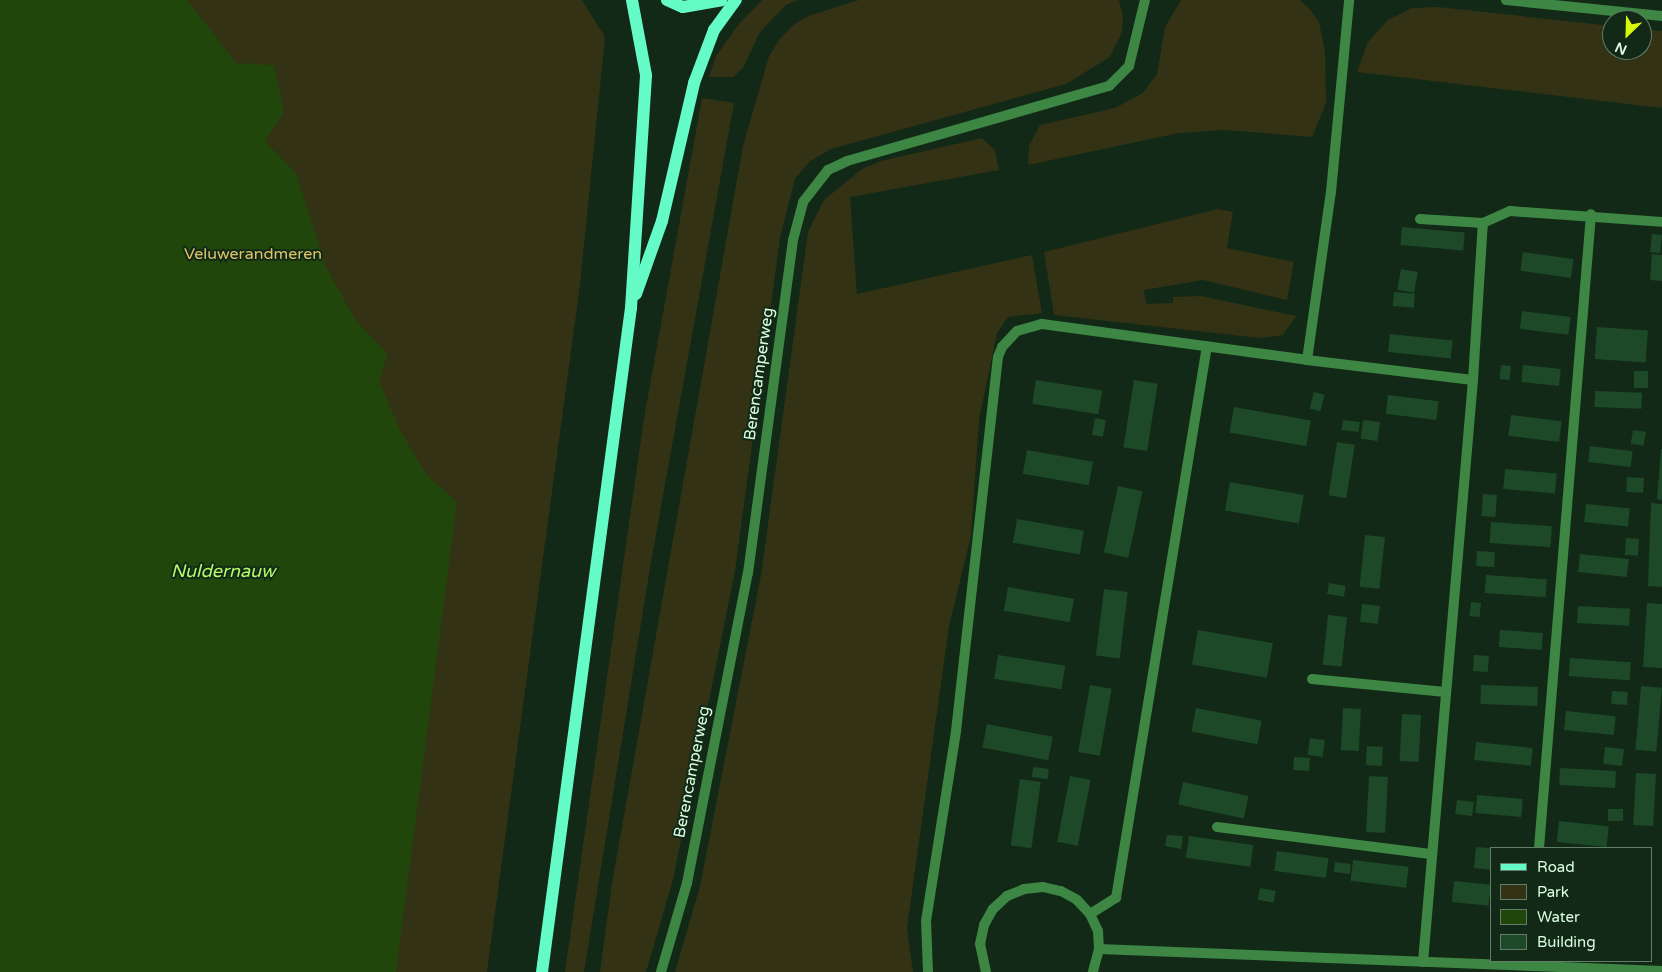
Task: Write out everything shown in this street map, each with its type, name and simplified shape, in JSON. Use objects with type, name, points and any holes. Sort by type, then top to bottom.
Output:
[{"type":"main road","points":[[542,972],[631,308],[646,75],[632,0]]},
{"type":"main road","points":[[667,0],[683,6],[721,0]]},
{"type":"main road","points":[[631,308],[662,222],[694,83],[714,30],[736,0]]},
{"type":"street","name":"Berencamperweg","points":[[661,972],[687,883],[748,573],[793,240],[803,202],[828,170],[846,161],[1109,86],[1130,66],[1145,0]]},
{"type":"street","points":[[1306,360],[1331,192],[1349,0]]},
{"type":"street","points":[[1506,0],[1662,16]]},
{"type":"street","points":[[1420,219],[1483,223],[1510,211],[1591,214],[1662,222]]},
{"type":"street","points":[[1538,847],[1591,214]]},
{"type":"street","points":[[1423,962],[1473,380],[1483,223]]},
{"type":"street","points":[[928,972],[926,920],[956,731],[998,357],[1002,347],[1017,331],[1042,324],[1306,360],[1473,380]]},
{"type":"street","points":[[1090,914],[1116,898],[1207,346]]},
{"type":"street","points":[[1312,679],[1445,692]]},
{"type":"street","points":[[1217,827],[1432,854]]},
{"type":"street","points":[[986,972],[980,944],[984,925],[993,909],[1007,896],[1024,889],[1043,887],[1061,891],[1077,900],[1090,914],[1098,931],[1099,949],[1093,972]]},
{"type":"street","points":[[1099,949],[1423,962],[1529,962],[1662,971]]},
{"type":"green space","name":"Nuldernauw","points":[[0,0],[582,0],[605,37],[580,285],[487,972],[0,972]]},
{"type":"green space","points":[[762,0],[798,0],[786,5],[760,32],[743,68],[733,77],[709,77],[716,56],[738,25]]},
{"type":"green space","points":[[859,0],[1119,0],[1123,17],[1122,32],[1110,57],[1066,84],[831,149],[809,162],[795,179],[780,238],[735,571],[673,880],[646,972],[600,972],[612,883],[743,146],[769,56],[779,40],[793,25],[808,16]]},
{"type":"green space","points":[[1181,0],[1300,0],[1310,9],[1319,22],[1325,52],[1326,103],[1312,137],[1223,130],[1179,133],[1028,165],[1029,146],[1040,125],[1115,108],[1143,93],[1157,74],[1165,27]]},
{"type":"green space","points":[[1438,7],[1602,25],[1602,60],[1652,60],[1652,30],[1662,31],[1662,108],[1357,72],[1368,42],[1388,20],[1412,8]]},
{"type":"green space","points":[[702,98],[734,103],[651,562],[584,972],[565,972],[644,418]]},
{"type":"green space","points":[[982,138],[995,150],[999,170],[850,197],[857,294],[1032,255],[1042,313],[1008,317],[997,333],[979,420],[971,536],[949,626],[907,928],[913,972],[675,972],[700,886],[761,575],[808,232],[824,200],[862,169],[881,161]]},
{"type":"green space","points":[[1218,209],[1233,212],[1227,248],[1294,262],[1287,300],[1203,280],[1144,290],[1146,304],[1173,303],[1173,297],[1201,296],[1296,316],[1283,335],[1259,338],[1054,315],[1044,252]]},
{"type":"water","name":"Nuldernauw","points":[[0,0],[187,0],[236,63],[274,65],[284,112],[265,141],[296,173],[326,267],[356,321],[388,354],[379,381],[400,430],[426,474],[457,502],[396,972],[0,972]]},
{"type":"building","points":[[1402,227],[1465,232],[1463,250],[1400,245]]},
{"type":"building","points":[[1652,234],[1662,235],[1660,253],[1650,252]]},
{"type":"building","points":[[1523,252],[1574,259],[1571,278],[1520,271]]},
{"type":"building","points":[[1652,254],[1662,255],[1662,281],[1650,280]]},
{"type":"building","points":[[1401,269],[1418,272],[1414,293],[1397,290]]},
{"type":"building","points":[[1394,292],[1415,294],[1414,308],[1393,306]]},
{"type":"building","points":[[1522,311],[1571,317],[1568,335],[1520,329]]},
{"type":"building","points":[[1597,327],[1648,331],[1646,362],[1595,359]]},
{"type":"building","points":[[1390,334],[1453,341],[1451,358],[1388,352]]},
{"type":"building","points":[[1501,365],[1511,366],[1509,380],[1500,379]]},
{"type":"building","points":[[1523,365],[1561,369],[1559,386],[1521,382]]},
{"type":"building","points":[[1634,371],[1648,371],[1648,388],[1634,388]]},
{"type":"building","points":[[1036,380],[1102,390],[1098,414],[1032,404]]},
{"type":"building","points":[[1134,380],[1158,384],[1147,451],[1123,447]]},
{"type":"building","points":[[1595,391],[1642,393],[1641,409],[1594,407]]},
{"type":"building","points":[[1314,392],[1325,395],[1320,411],[1310,408]]},
{"type":"building","points":[[1388,395],[1439,401],[1436,420],[1386,414]]},
{"type":"building","points":[[1234,407],[1311,421],[1306,446],[1229,433]]},
{"type":"building","points":[[1511,415],[1562,421],[1559,442],[1508,436]]},
{"type":"building","points":[[1095,418],[1106,420],[1103,437],[1092,435]]},
{"type":"building","points":[[1343,420],[1360,422],[1359,432],[1342,430]]},
{"type":"building","points":[[1363,420],[1380,422],[1378,441],[1361,439]]},
{"type":"building","points":[[1633,430],[1646,432],[1644,446],[1631,444]]},
{"type":"building","points":[[1337,442],[1355,445],[1346,498],[1329,495]]},
{"type":"building","points":[[1590,446],[1633,451],[1631,467],[1588,462]]},
{"type":"building","points":[[1662,449],[1662,500],[1657,499]]},
{"type":"building","points":[[1027,450],[1093,462],[1089,485],[1023,474]]},
{"type":"building","points":[[1505,469],[1557,474],[1555,493],[1503,489]]},
{"type":"building","points":[[1627,477],[1644,478],[1643,493],[1626,492]]},
{"type":"building","points":[[1230,482],[1304,495],[1299,524],[1225,511]]},
{"type":"building","points":[[1118,486],[1142,491],[1128,558],[1104,553]]},
{"type":"building","points":[[1483,494],[1497,495],[1495,517],[1481,516]]},
{"type":"building","points":[[1651,503],[1662,504],[1662,587],[1648,586]]},
{"type":"building","points":[[1586,504],[1630,509],[1628,527],[1584,522]]},
{"type":"building","points":[[1017,519],[1084,531],[1080,554],[1013,543]]},
{"type":"building","points":[[1491,522],[1552,526],[1550,547],[1490,543]]},
{"type":"building","points":[[1365,535],[1385,537],[1379,589],[1360,587]]},
{"type":"building","points":[[1626,538],[1639,539],[1638,556],[1625,555]]},
{"type":"building","points":[[1477,551],[1495,552],[1494,567],[1476,566]]},
{"type":"building","points":[[1580,554],[1629,559],[1627,577],[1578,572]]},
{"type":"building","points":[[1486,575],[1547,579],[1546,597],[1485,593]]},
{"type":"building","points":[[1329,583],[1346,586],[1344,597],[1327,594]]},
{"type":"building","points":[[1008,587],[1074,599],[1070,622],[1004,611]]},
{"type":"building","points":[[1104,589],[1128,592],[1120,658],[1096,656]]},
{"type":"building","points":[[1471,602],[1481,603],[1479,617],[1470,616]]},
{"type":"building","points":[[1647,603],[1662,604],[1662,668],[1643,667]]},
{"type":"building","points":[[1362,604],[1380,606],[1378,624],[1360,622]]},
{"type":"building","points":[[1578,606],[1630,609],[1629,626],[1577,623]]},
{"type":"building","points":[[1328,615],[1347,617],[1342,667],[1323,665]]},
{"type":"building","points":[[1198,630],[1273,643],[1267,678],[1192,664]]},
{"type":"building","points":[[1500,630],[1543,633],[1542,650],[1499,647]]},
{"type":"building","points":[[998,655],[1065,666],[1061,689],[994,679]]},
{"type":"building","points":[[1474,655],[1489,656],[1488,672],[1473,671]]},
{"type":"building","points":[[1570,658],[1631,662],[1630,680],[1569,676]]},
{"type":"building","points":[[1090,685],[1112,689],[1100,756],[1078,752]]},
{"type":"building","points":[[1481,685],[1538,687],[1537,706],[1480,704]]},
{"type":"building","points":[[1641,686],[1662,688],[1656,752],[1635,750]]},
{"type":"building","points":[[1612,691],[1628,692],[1627,705],[1611,704]]},
{"type":"building","points":[[1196,708],[1262,721],[1257,744],[1191,732]]},
{"type":"building","points":[[1343,708],[1361,709],[1359,751],[1341,750]]},
{"type":"building","points":[[1566,711],[1616,716],[1614,735],[1564,730]]},
{"type":"building","points":[[1402,714],[1421,715],[1419,762],[1400,761]]},
{"type":"building","points":[[987,724],[1053,737],[1048,760],[982,748]]},
{"type":"building","points":[[1310,738],[1325,740],[1322,757],[1308,755]]},
{"type":"building","points":[[1476,742],[1533,748],[1531,766],[1474,760]]},
{"type":"building","points":[[1367,746],[1383,747],[1382,766],[1366,765]]},
{"type":"building","points":[[1605,747],[1624,749],[1622,766],[1603,764]]},
{"type":"building","points":[[1294,757],[1310,758],[1309,771],[1293,770]]},
{"type":"building","points":[[1033,767],[1049,769],[1048,779],[1032,777]]},
{"type":"building","points":[[1560,768],[1616,771],[1615,788],[1559,785]]},
{"type":"building","points":[[1636,773],[1656,774],[1653,826],[1633,825]]},
{"type":"building","points":[[1070,776],[1091,780],[1078,846],[1057,842]]},
{"type":"building","points":[[1369,776],[1388,777],[1385,833],[1366,832]]},
{"type":"building","points":[[1020,779],[1041,782],[1031,848],[1011,845]]},
{"type":"building","points":[[1183,782],[1249,796],[1244,818],[1178,804]]},
{"type":"building","points":[[1477,795],[1523,799],[1521,817],[1475,813]]},
{"type":"building","points":[[1457,800],[1474,802],[1472,816],[1455,814]]},
{"type":"building","points":[[1608,809],[1623,809],[1623,821],[1608,821]]},
{"type":"building","points":[[1559,821],[1609,826],[1605,847],[1557,842]]},
{"type":"building","points":[[1167,835],[1183,836],[1181,849],[1165,846]]},
{"type":"building","points":[[1189,836],[1253,845],[1250,867],[1186,858]]},
{"type":"building","points":[[1476,847],[1490,848],[1490,870],[1474,868]]},
{"type":"building","points":[[1277,851],[1328,858],[1326,878],[1274,871]]},
{"type":"building","points":[[1353,860],[1409,867],[1406,888],[1350,881]]},
{"type":"building","points":[[1335,862],[1351,864],[1350,874],[1334,872]]},
{"type":"building","points":[[1454,881],[1490,885],[1489,906],[1452,902]]},
{"type":"building","points":[[1260,888],[1276,891],[1273,903],[1258,900]]},
{"type":"park label","name":"Veluwerandmeren","points":[[253,254]]}]
